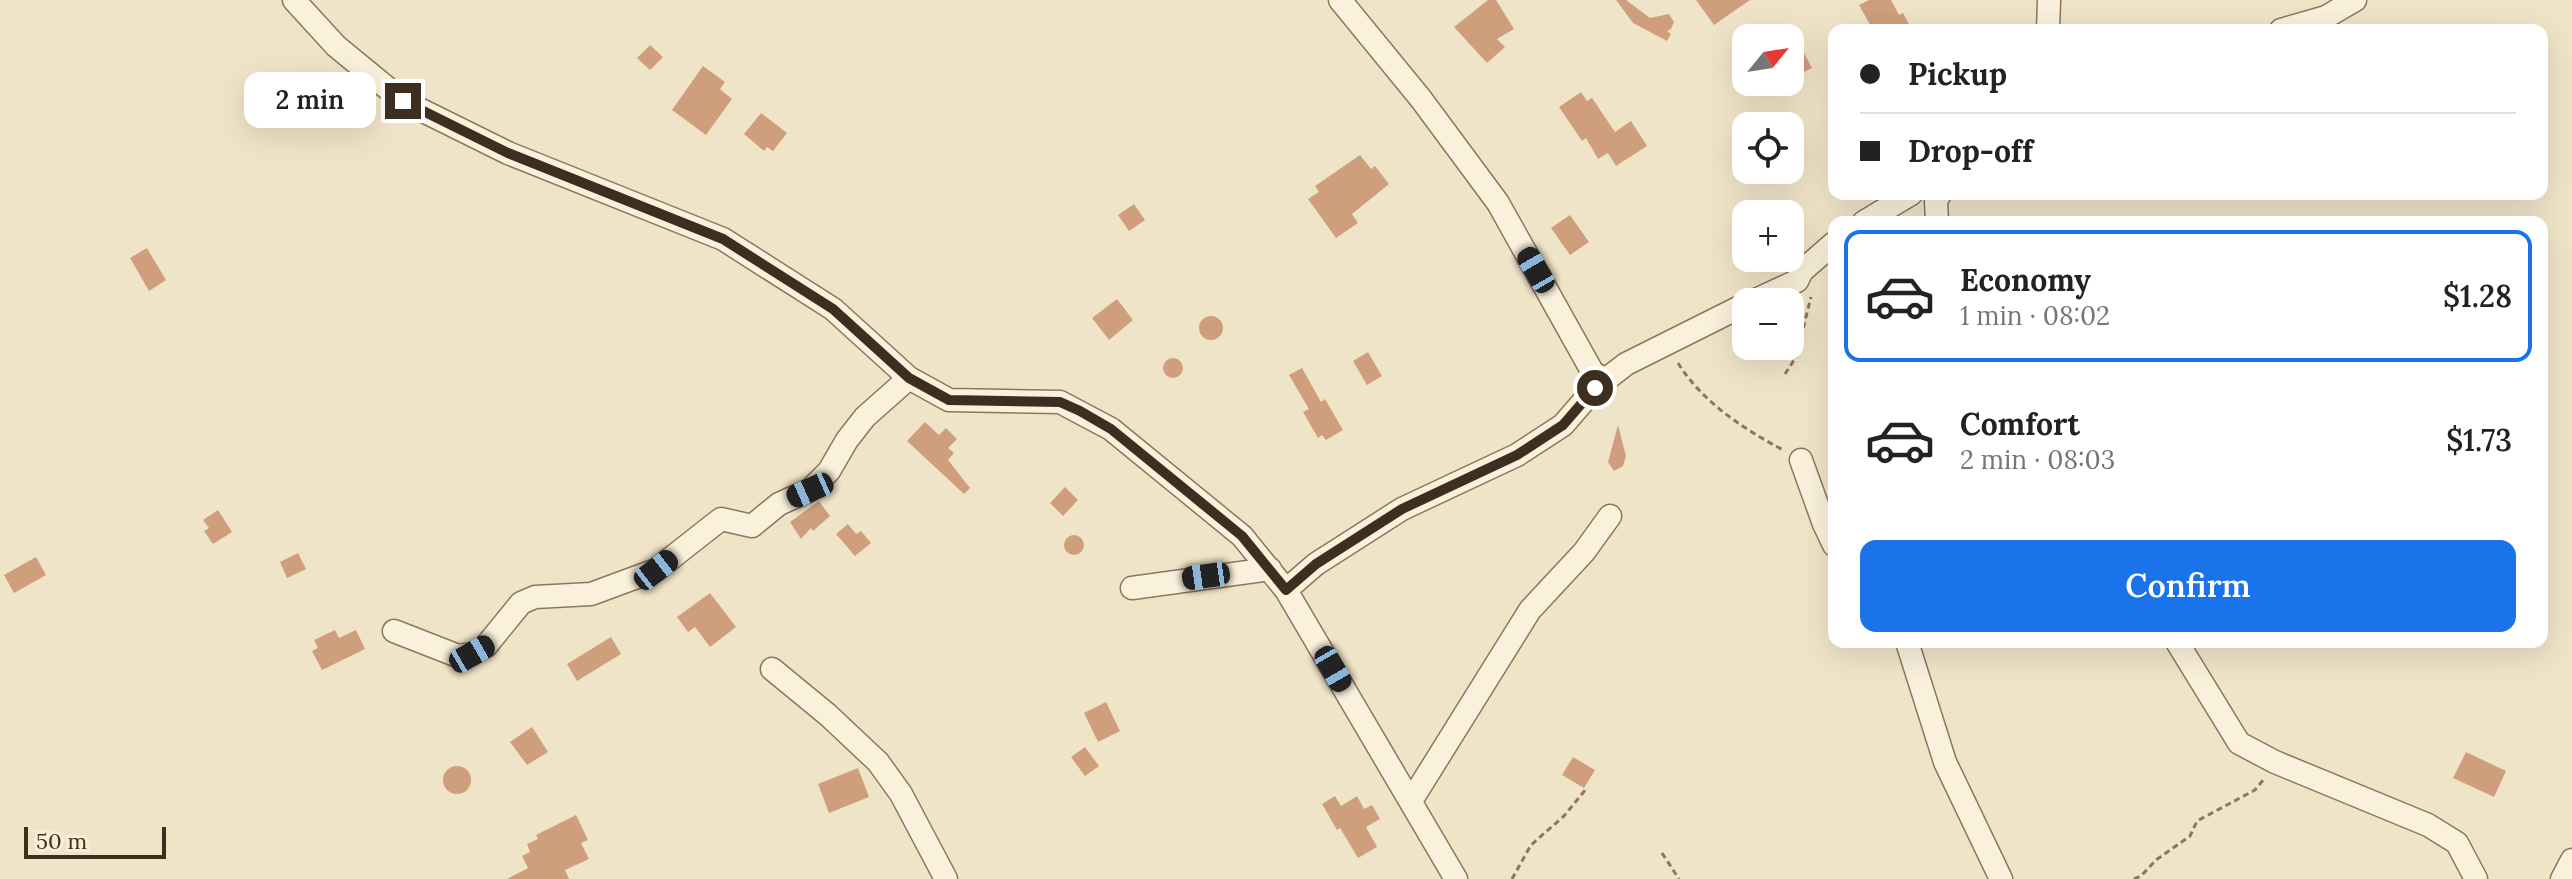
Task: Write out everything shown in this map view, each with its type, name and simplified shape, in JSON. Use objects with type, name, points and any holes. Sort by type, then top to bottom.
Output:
[{"type":"street","points":[[294,0],[336,46],[403,101],[508,153],[723,239],[833,309],[909,378],[949,400],[1060,402],[1111,429],[1242,536],[1270,569],[1286,590],[1456,879]]},
{"type":"street","points":[[1340,0],[1421,99],[1498,203],[1593,373],[1605,379]]},
{"type":"street","points":[[2048,24],[2049,0]]},
{"type":"street","points":[[2302,24],[2326,17],[2355,0]]},
{"type":"street","points":[[1874,216],[1901,200]]},
{"type":"street","points":[[1804,269],[1828,248]]},
{"type":"street","points":[[1781,288],[1797,281],[1802,272]]},
{"type":"street","points":[[1286,590],[1316,564],[1402,509],[1517,455],[1563,425],[1605,379],[1626,364],[1732,311]]},
{"type":"street","points":[[394,631],[458,656],[472,654],[486,646],[521,603],[535,597],[591,594],[656,570],[721,519],[752,526],[779,504],[810,490],[829,471],[865,417],[909,378]]},
{"type":"street","points":[[1801,460],[1828,532]]},
{"type":"street","points":[[1411,801],[1530,610],[1584,552],[1610,516]]},
{"type":"street","points":[[1132,588],[1270,569]]},
{"type":"street","points":[[1909,648],[1945,762],[2001,879]]},
{"type":"street","points":[[2181,648],[2239,743],[2275,762],[2428,825],[2457,843],[2476,879]]},
{"type":"street","points":[[772,669],[878,762],[901,794],[946,879]]},
{"type":"street","points":[[2562,879],[2572,860]]},
{"type":"path","points":[[1785,374],[1796,357],[1811,296],[1802,272]]},
{"type":"path","points":[[1665,342],[1687,377],[1728,417],[1801,460]]},
{"type":"path","points":[[2134,879],[2190,836],[2197,821],[2255,790],[2275,762]]},
{"type":"path","points":[[1512,879],[1531,845],[1564,816],[1586,789]]},
{"type":"path","points":[[1662,853],[1679,879]]},
{"type":"building","points":[[1488,0],[1496,0],[1514,29],[1497,39],[1505,47],[1487,63],[1454,27]]},
{"type":"building","points":[[1616,0],[1626,0],[1650,18],[1669,14],[1674,22],[1667,31],[1671,34],[1667,41],[1633,23]]},
{"type":"building","points":[[1696,0],[1750,0],[1714,25]]},
{"type":"building","points":[[1869,0],[1891,0],[1899,15],[1903,13],[1909,24],[1870,24],[1859,5]]},
{"type":"building","points":[[650,45],[663,57],[650,70],[637,58]]},
{"type":"building","points":[[1804,53],[1812,68],[1804,72]]},
{"type":"building","points":[[703,66],[725,82],[720,89],[732,99],[706,135],[672,110]]},
{"type":"building","points":[[1581,92],[1587,101],[1592,98],[1615,132],[1631,121],[1647,146],[1616,166],[1608,153],[1598,159],[1586,138],[1582,141],[1559,107]]},
{"type":"building","points":[[761,113],[787,133],[773,151],[767,147],[764,151],[744,134]]},
{"type":"building","points":[[1360,155],[1371,169],[1375,166],[1389,184],[1352,214],[1358,223],[1336,238],[1308,199],[1319,192],[1315,186]]},
{"type":"building","points":[[1134,204],[1145,220],[1129,231],[1118,215]]},
{"type":"building","points":[[1570,215],[1589,242],[1570,255],[1551,228]]},
{"type":"building","points":[[147,248],[166,280],[149,291],[130,258]]},
{"type":"building","points":[[1117,299],[1133,320],[1109,340],[1092,318]]},
{"type":"building","points":[[1211,316],[1220,319],[1223,328],[1220,337],[1211,340],[1202,337],[1199,328],[1202,319]]},
{"type":"building","points":[[1368,352],[1382,376],[1367,385],[1353,361]]},
{"type":"building","points":[[1173,358],[1180,361],[1183,368],[1180,375],[1173,378],[1166,375],[1163,368],[1166,361]]},
{"type":"building","points":[[1302,368],[1321,402],[1325,399],[1343,430],[1326,440],[1322,435],[1318,438],[1303,412],[1309,409],[1289,375]]},
{"type":"building","points":[[925,422],[939,435],[946,428],[957,439],[948,448],[954,453],[948,460],[970,488],[964,494],[907,441]]},
{"type":"building","points":[[1618,425],[1626,456],[1623,466],[1614,471],[1608,462]]},
{"type":"building","points":[[1065,487],[1078,500],[1063,516],[1050,503]]},
{"type":"building","points":[[819,501],[830,516],[813,531],[811,528],[801,539],[790,522]]},
{"type":"building","points":[[218,510],[232,532],[213,544],[204,531],[209,528],[203,520]]},
{"type":"building","points":[[848,524],[856,534],[861,531],[871,543],[855,556],[836,534]]},
{"type":"building","points":[[1074,535],[1081,538],[1084,545],[1081,552],[1074,555],[1067,552],[1064,545],[1067,538]]},
{"type":"building","points":[[298,553],[306,569],[287,578],[280,562]]},
{"type":"building","points":[[36,557],[46,575],[14,593],[4,575]]},
{"type":"building","points":[[710,593],[736,627],[710,647],[695,627],[688,632],[677,617]]},
{"type":"building","points":[[335,630],[339,638],[356,630],[365,649],[322,670],[312,651],[318,648],[314,640]]},
{"type":"building","points":[[611,637],[621,654],[577,681],[567,664]]},
{"type":"building","points":[[1106,702],[1120,731],[1098,742],[1084,713]]},
{"type":"building","points":[[532,727],[548,752],[527,765],[510,742]]},
{"type":"building","points":[[1085,747],[1099,766],[1085,776],[1071,757]]},
{"type":"building","points":[[2466,752],[2506,771],[2494,797],[2453,778]]},
{"type":"building","points":[[1573,757],[1595,770],[1584,788],[1562,775]]},
{"type":"building","points":[[457,766],[467,770],[471,780],[467,790],[457,794],[447,790],[443,780],[447,770]]},
{"type":"building","points":[[858,768],[869,797],[829,813],[818,784]]},
{"type":"building","points":[[1335,796],[1341,806],[1357,796],[1364,809],[1372,805],[1380,819],[1366,827],[1377,847],[1358,858],[1322,804]]},
{"type":"building","points":[[576,815],[588,840],[581,843],[589,859],[565,870],[569,879],[507,879],[528,868],[522,856],[530,852],[527,844],[538,839],[536,835]]},
{"type":"route","points":[[403,101],[508,153],[723,239],[833,309],[909,378],[949,400],[1060,402],[1080,411],[1111,429],[1211,509],[1258,552],[1286,590],[1346,543],[1402,509],[1517,455],[1563,425],[1595,388]]}]
